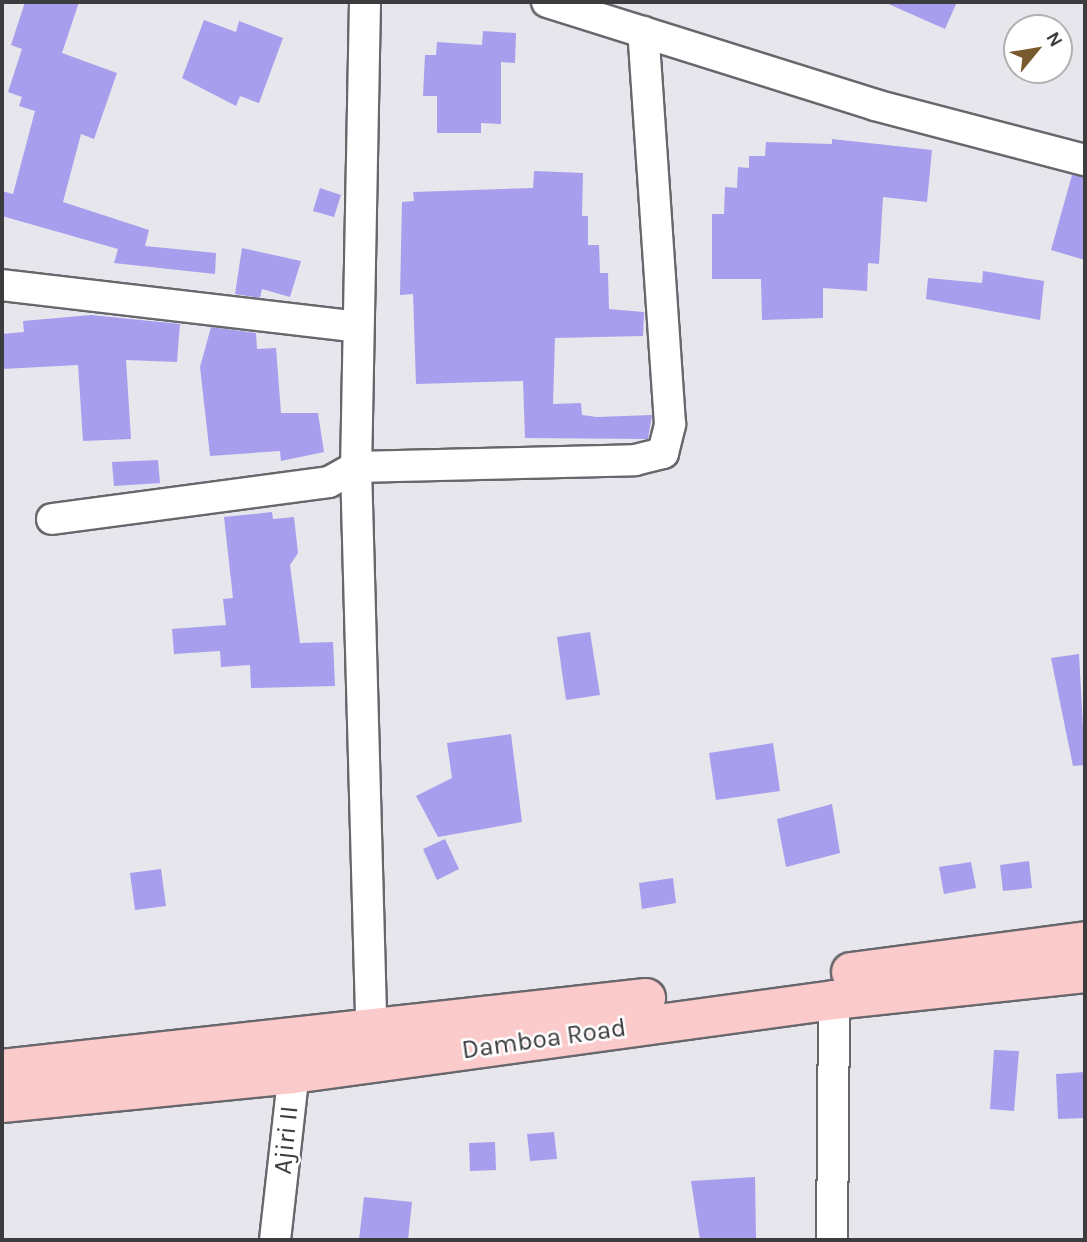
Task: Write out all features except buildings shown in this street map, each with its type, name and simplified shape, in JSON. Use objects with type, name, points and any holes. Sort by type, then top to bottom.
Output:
[{"type":"main road","name":"Damboa Road","points":[[2,1103],[295,1057],[1085,941]]},
{"type":"main road","name":"Damboa Road","points":[[372,1047],[1085,973]]},
{"type":"main road","name":"Damboa Road","points":[[2,1069],[295,1057]]},
{"type":"street","points":[[366,2],[356,467],[372,1047]]},
{"type":"street","points":[[547,2],[875,105],[1085,160]]},
{"type":"street","points":[[52,519],[329,482],[356,467],[635,460],[663,453],[670,424],[643,32]]},
{"type":"street","points":[[2,285],[357,327]]},
{"type":"street","points":[[832,1240],[834,1000]]},
{"type":"street","name":"Ajiri II","points":[[275,1240],[295,1057]]}]
